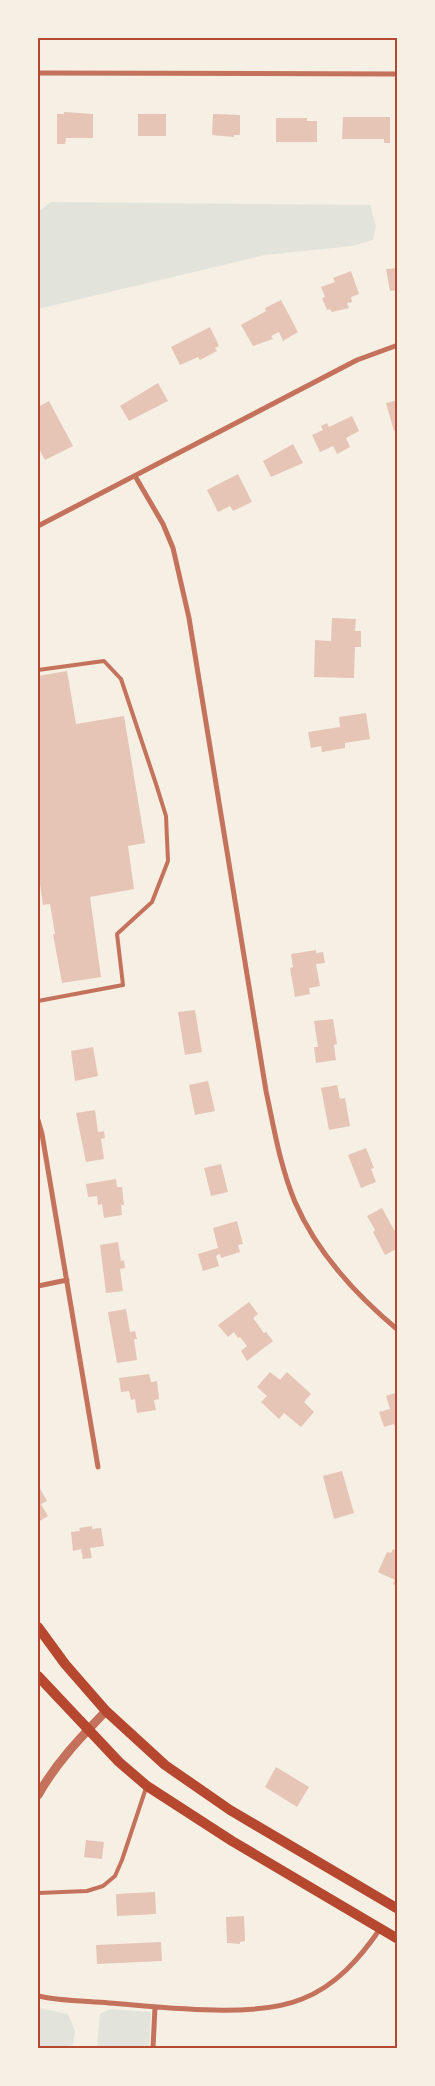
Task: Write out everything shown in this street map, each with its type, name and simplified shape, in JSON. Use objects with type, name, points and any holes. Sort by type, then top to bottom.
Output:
[{"type":"main road","points":[[38,1628],[64,1664],[106,1711],[146,1748],[195,1787],[230,1810],[398,1909]]},
{"type":"main road","points":[[38,1676],[119,1762],[147,1786],[232,1842],[398,1939]]},
{"type":"street","points":[[38,73],[398,74]]},
{"type":"street","points":[[38,526],[357,360],[398,345]]},
{"type":"street","points":[[135,476],[163,524],[179,568],[189,618],[266,1091],[276,1143],[285,1174],[296,1203],[326,1257],[370,1306],[398,1330]]},
{"type":"street","points":[[38,1120],[42,1134],[98,1467]]},
{"type":"street","points":[[38,1286],[67,1280]]},
{"type":"street","points":[[38,1795],[50,1774],[78,1738],[106,1711]]},
{"type":"street","points":[[38,1996],[155,2007],[228,2010],[268,2008],[302,1999],[321,1990],[344,1973],[368,1948],[380,1929]]},
{"type":"street","points":[[153,2048],[155,2007]]},
{"type":"lane","points":[[38,670],[104,661],[121,679],[166,816],[168,861],[152,902],[117,934],[123,985],[38,1001]]},
{"type":"lane","points":[[38,1893],[87,1891],[102,1886],[115,1876],[147,1786]]},
{"type":"shaded area","points":[[51,202],[370,205],[376,226],[373,240],[352,246],[265,255],[38,309],[38,212]]},
{"type":"shaded area","points":[[39,2008],[68,2014],[75,2031],[73,2045],[60,2048],[38,2048]]},
{"type":"shaded area","points":[[110,2009],[151,2012],[149,2048],[97,2048],[100,2014]]},
{"type":"building","points":[[64,112],[93,114],[93,138],[66,138],[65,144],[57,144],[57,114],[64,114]]},
{"type":"building","points":[[138,114],[166,114],[166,136],[138,136]]},
{"type":"building","points":[[213,114],[240,115],[240,135],[234,135],[234,137],[212,135]]},
{"type":"building","points":[[343,117],[390,117],[390,143],[384,143],[384,139],[342,139]]},
{"type":"building","points":[[276,118],[307,118],[307,121],[317,121],[317,142],[276,142]]},
{"type":"building","points":[[398,268],[398,290],[390,291],[386,269]]},
{"type":"building","points":[[351,271],[359,294],[351,297],[352,302],[347,303],[349,308],[332,312],[330,309],[327,310],[322,298],[325,297],[321,287],[335,282],[333,278]]},
{"type":"building","points":[[281,300],[298,332],[283,341],[279,332],[271,336],[273,339],[253,346],[241,325],[266,311],[265,308]]},
{"type":"building","points":[[210,327],[219,346],[215,348],[217,351],[200,360],[198,357],[180,365],[171,347]]},
{"type":"building","points":[[158,383],[168,401],[129,421],[120,406]]},
{"type":"building","points":[[398,400],[398,430],[394,431],[386,403]]},
{"type":"building","points":[[49,401],[73,446],[45,460],[38,447],[38,407]]},
{"type":"building","points":[[352,416],[359,431],[346,438],[350,447],[337,454],[333,446],[320,452],[312,435],[323,430],[321,426],[327,423],[329,427]]},
{"type":"building","points":[[293,444],[303,463],[271,477],[263,461]]},
{"type":"building","points":[[238,474],[252,502],[233,511],[230,506],[218,512],[207,490]]},
{"type":"building","points":[[332,618],[356,619],[355,631],[361,631],[361,647],[355,647],[354,678],[314,677],[315,640],[331,641]]},
{"type":"building","points":[[67,671],[76,724],[124,716],[145,843],[128,846],[134,889],[90,897],[101,977],[62,983],[53,934],[55,934],[50,904],[43,905],[38,869],[38,676]]},
{"type":"building","points":[[366,713],[370,739],[345,743],[345,748],[322,752],[321,746],[311,748],[308,732],[340,727],[339,717]]},
{"type":"building","points":[[316,950],[316,953],[323,952],[325,963],[316,964],[320,986],[309,988],[310,994],[295,997],[290,968],[293,967],[291,954]]},
{"type":"building","points":[[195,1010],[202,1052],[185,1055],[178,1012]]},
{"type":"building","points":[[333,1019],[337,1044],[334,1045],[336,1060],[316,1063],[314,1047],[318,1047],[314,1021]]},
{"type":"building","points":[[93,1047],[98,1076],[75,1081],[71,1051]]},
{"type":"building","points":[[208,1081],[215,1111],[195,1115],[189,1085]]},
{"type":"building","points":[[337,1085],[340,1099],[345,1098],[350,1126],[329,1130],[321,1088]]},
{"type":"building","points":[[95,1110],[98,1132],[104,1131],[105,1138],[101,1139],[104,1159],[86,1162],[76,1113]]},
{"type":"building","points":[[366,1148],[374,1168],[371,1169],[376,1182],[361,1188],[348,1155]]},
{"type":"building","points":[[221,1164],[228,1192],[211,1196],[204,1168]]},
{"type":"building","points":[[116,1179],[117,1187],[122,1187],[124,1205],[121,1205],[122,1215],[104,1218],[102,1204],[98,1205],[97,1196],[88,1197],[86,1184]]},
{"type":"building","points":[[382,1208],[398,1237],[398,1248],[385,1255],[367,1216]]},
{"type":"building","points":[[237,1221],[243,1244],[238,1245],[240,1252],[221,1258],[220,1254],[216,1256],[219,1266],[203,1271],[198,1254],[218,1248],[213,1228]]},
{"type":"building","points":[[118,1242],[121,1261],[124,1260],[125,1268],[120,1269],[123,1291],[106,1293],[100,1245]]},
{"type":"building","points":[[249,1302],[258,1314],[253,1318],[264,1333],[266,1332],[273,1341],[247,1361],[241,1351],[247,1346],[240,1337],[238,1338],[234,1332],[228,1337],[218,1325]]},
{"type":"building","points":[[126,1309],[130,1332],[135,1331],[137,1339],[134,1339],[137,1360],[117,1363],[108,1312]]},
{"type":"building","points":[[270,1372],[280,1380],[287,1372],[311,1394],[304,1402],[314,1412],[301,1427],[284,1413],[279,1419],[261,1402],[267,1396],[257,1387]]},
{"type":"building","points":[[149,1374],[151,1382],[157,1381],[159,1399],[154,1400],[156,1410],[137,1413],[135,1399],[131,1400],[129,1391],[121,1392],[119,1378]]},
{"type":"building","points":[[398,1392],[397,1434],[394,1424],[384,1427],[379,1412],[390,1409],[386,1396]]},
{"type":"building","points":[[342,1471],[354,1513],[334,1519],[323,1476]]},
{"type":"building","points":[[38,1485],[47,1501],[41,1504],[48,1516],[38,1522]]},
{"type":"building","points":[[92,1526],[92,1529],[101,1528],[104,1546],[90,1548],[92,1558],[83,1559],[81,1549],[73,1551],[71,1532],[80,1531],[79,1528]]},
{"type":"building","points":[[393,1549],[398,1551],[398,1586],[393,1584],[395,1580],[378,1572],[387,1552],[391,1553]]},
{"type":"building","points":[[276,1767],[309,1787],[297,1807],[265,1787]]},
{"type":"building","points":[[86,1840],[104,1842],[102,1859],[84,1857]]},
{"type":"building","points":[[155,1892],[156,1914],[117,1916],[116,1894]]},
{"type":"building","points":[[244,1916],[245,1941],[240,1942],[240,1944],[227,1943],[226,1917]]},
{"type":"building","points":[[161,1942],[162,1961],[97,1964],[96,1945]]}]
